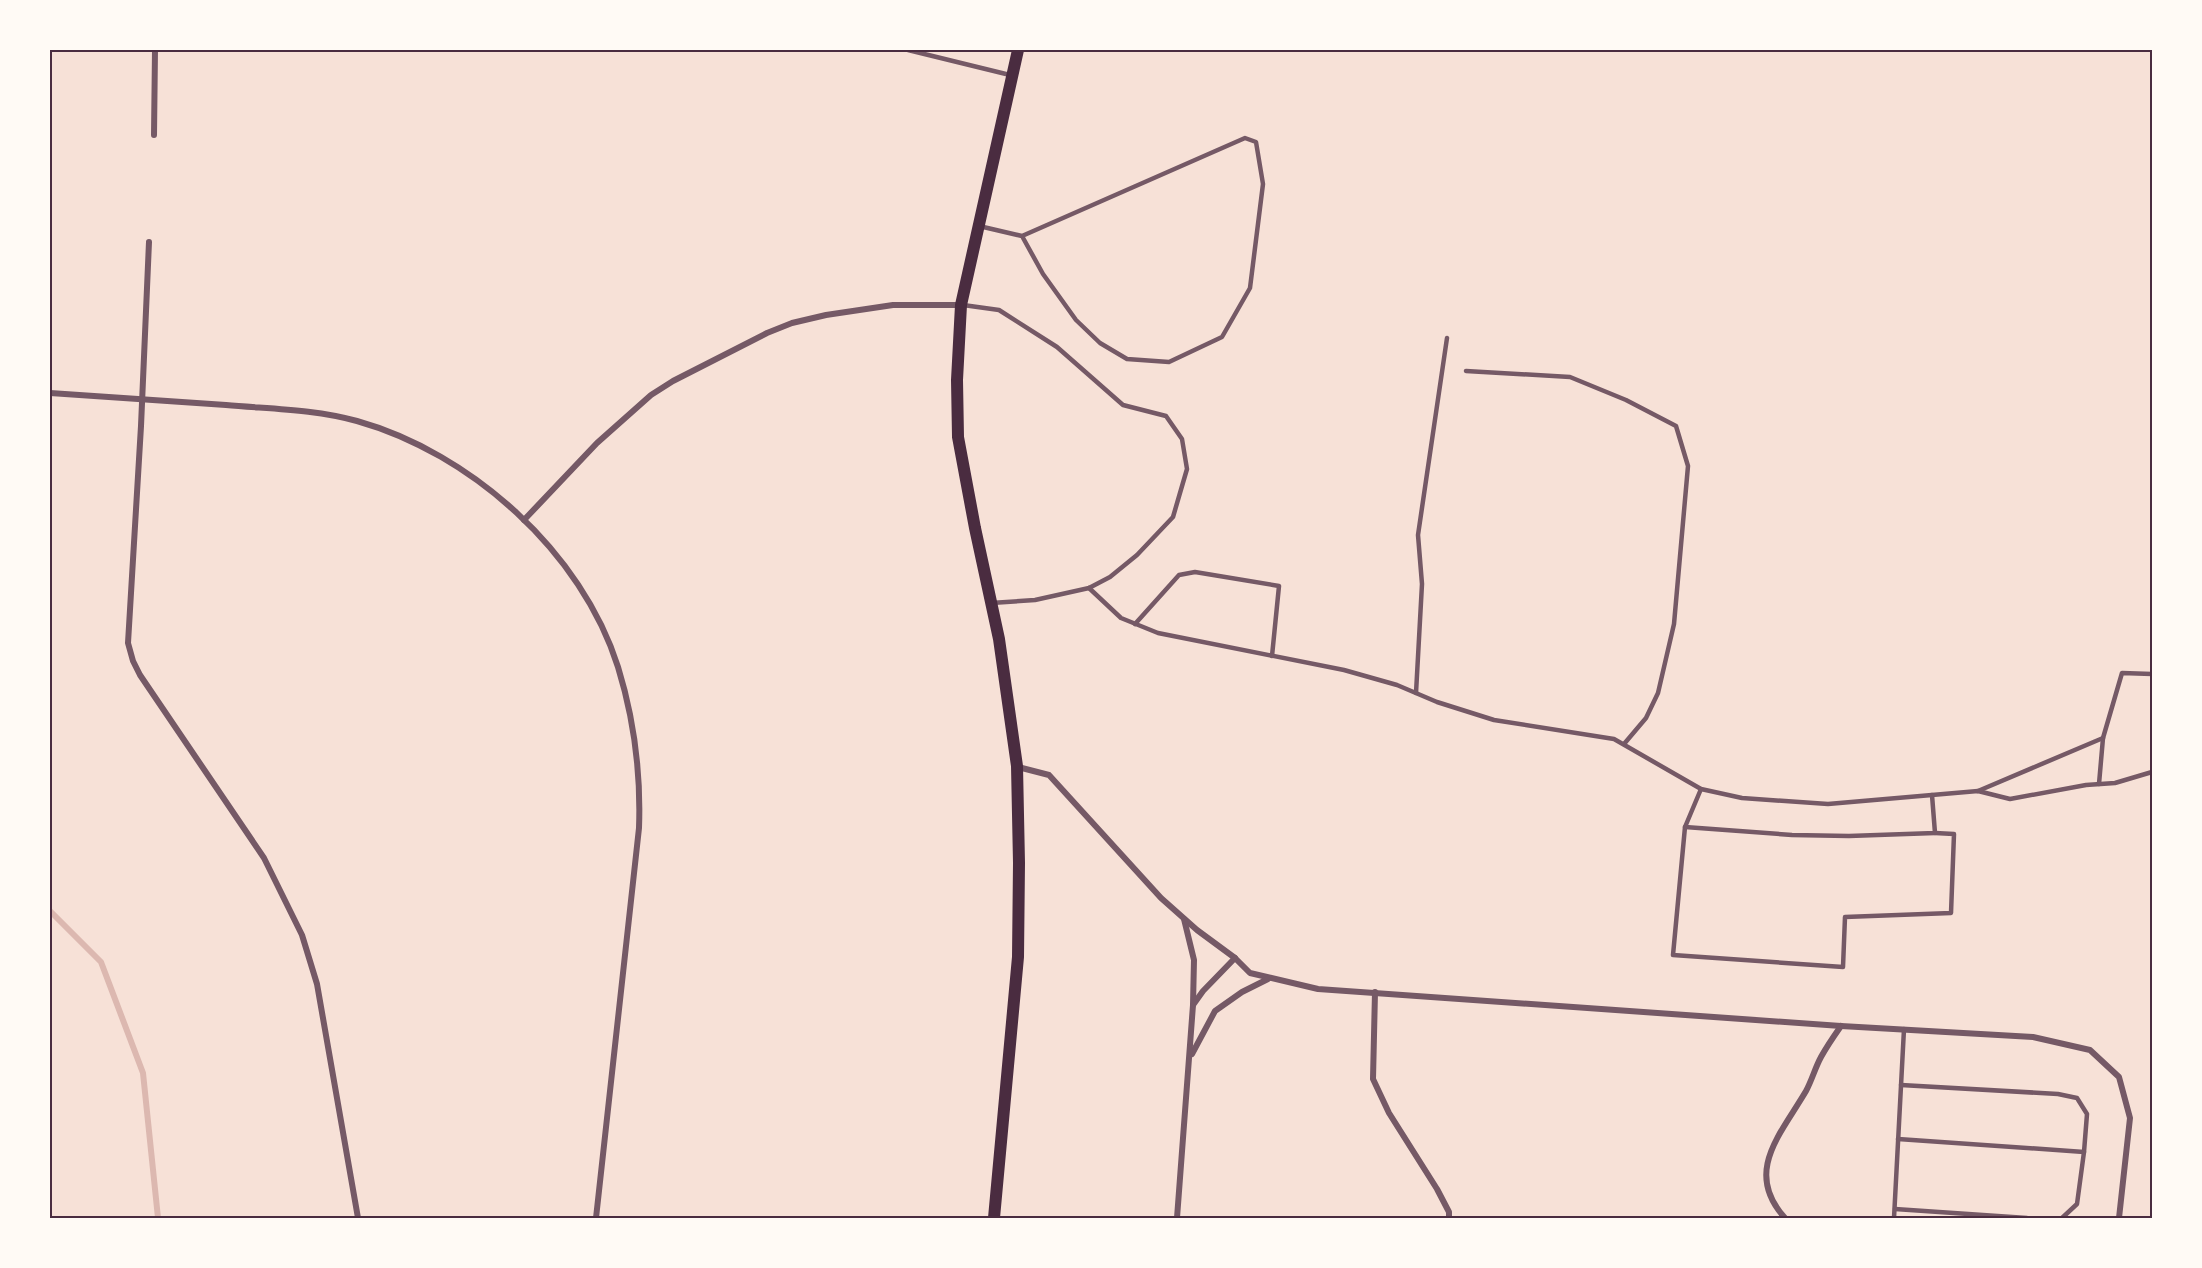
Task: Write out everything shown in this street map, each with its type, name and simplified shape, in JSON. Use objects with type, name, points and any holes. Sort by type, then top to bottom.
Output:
[{"type":"main road","points":[[994,1218],[1018,957],[1017,766],[1005,672],[958,437],[957,380],[961,305],[1018,50]]},
{"type":"street","points":[[154,135],[155,50]]},
{"type":"street","points":[[149,242],[129,643],[133,661],[140,675],[264,858],[302,935],[317,984],[358,1218]]},
{"type":"street","points":[[524,520],[597,443],[651,395],[767,333],[792,323],[826,315],[893,305],[961,305]]},
{"type":"street","points":[[50,393],[308,411],[357,421],[408,440],[451,462],[488,487],[546,542],[566,568],[587,600],[618,665],[632,720],[638,763],[639,828],[596,1218]]},
{"type":"street","points":[[1017,766],[1048,775],[1161,898],[1235,958],[1250,973],[1268,979],[1318,989],[1841,1026],[2033,1036],[2090,1050],[2119,1077],[2130,1118],[2119,1218]]},
{"type":"street","points":[[1177,1218],[1193,1005],[1194,960],[1184,918]]},
{"type":"street","points":[[1193,1005],[1203,991],[1235,958]]},
{"type":"street","points":[[1190,1058],[1215,1011],[1242,992],[1268,979]]},
{"type":"street","points":[[1375,992],[1373,1079],[1389,1113],[1437,1189],[1449,1212],[1449,1218]]},
{"type":"street","points":[[1785,1218],[1770,1198],[1765,1172],[1771,1148],[1807,1090],[1820,1058],[1841,1026]]},
{"type":"lane","points":[[908,50],[1012,76]]},
{"type":"lane","points":[[979,226],[1022,236],[1245,138],[1256,142],[1263,184],[1250,288],[1222,337],[1169,362],[1128,359],[1100,343],[1076,320],[1043,274],[1022,236]]},
{"type":"lane","points":[[961,305],[999,310],[1057,347],[1123,405],[1166,416],[1182,438],[1188,469],[1173,517],[1137,555],[1110,577],[1089,588],[1035,600],[991,603]]},
{"type":"lane","points":[[1416,693],[1422,584],[1418,535],[1447,338]]},
{"type":"lane","points":[[1466,371],[1570,377],[1626,400],[1676,426],[1688,466],[1674,624],[1658,693],[1646,718],[1624,744]]},
{"type":"lane","points":[[1135,624],[1179,575],[1195,572],[1279,586],[1272,656]]},
{"type":"lane","points":[[1089,588],[1121,618],[1158,633],[1344,670],[1397,685],[1437,702],[1494,720],[1614,739],[1701,789],[1742,798],[1828,804],[1978,791],[2103,738]]},
{"type":"lane","points":[[2099,784],[2103,738],[2122,673],[2152,674]]},
{"type":"lane","points":[[1978,791],[2010,799],[2115,783],[2152,772]]},
{"type":"lane","points":[[1685,827],[1815,836],[1935,832],[1954,834],[1951,914],[1845,917],[1843,967],[1673,955],[1685,827],[1701,789]]},
{"type":"lane","points":[[1932,795],[1935,832]]},
{"type":"lane","points":[[1894,1218],[1904,1029]]},
{"type":"lane","points":[[1901,1085],[2058,1094],[2077,1098],[2087,1114],[2084,1152],[2077,1204],[2062,1218]]},
{"type":"lane","points":[[1898,1140],[2084,1152]]},
{"type":"lane","points":[[1895,1209],[2027,1218]]},
{"type":"waterway","points":[[50,911],[101,962],[143,1073],[158,1218]]}]
